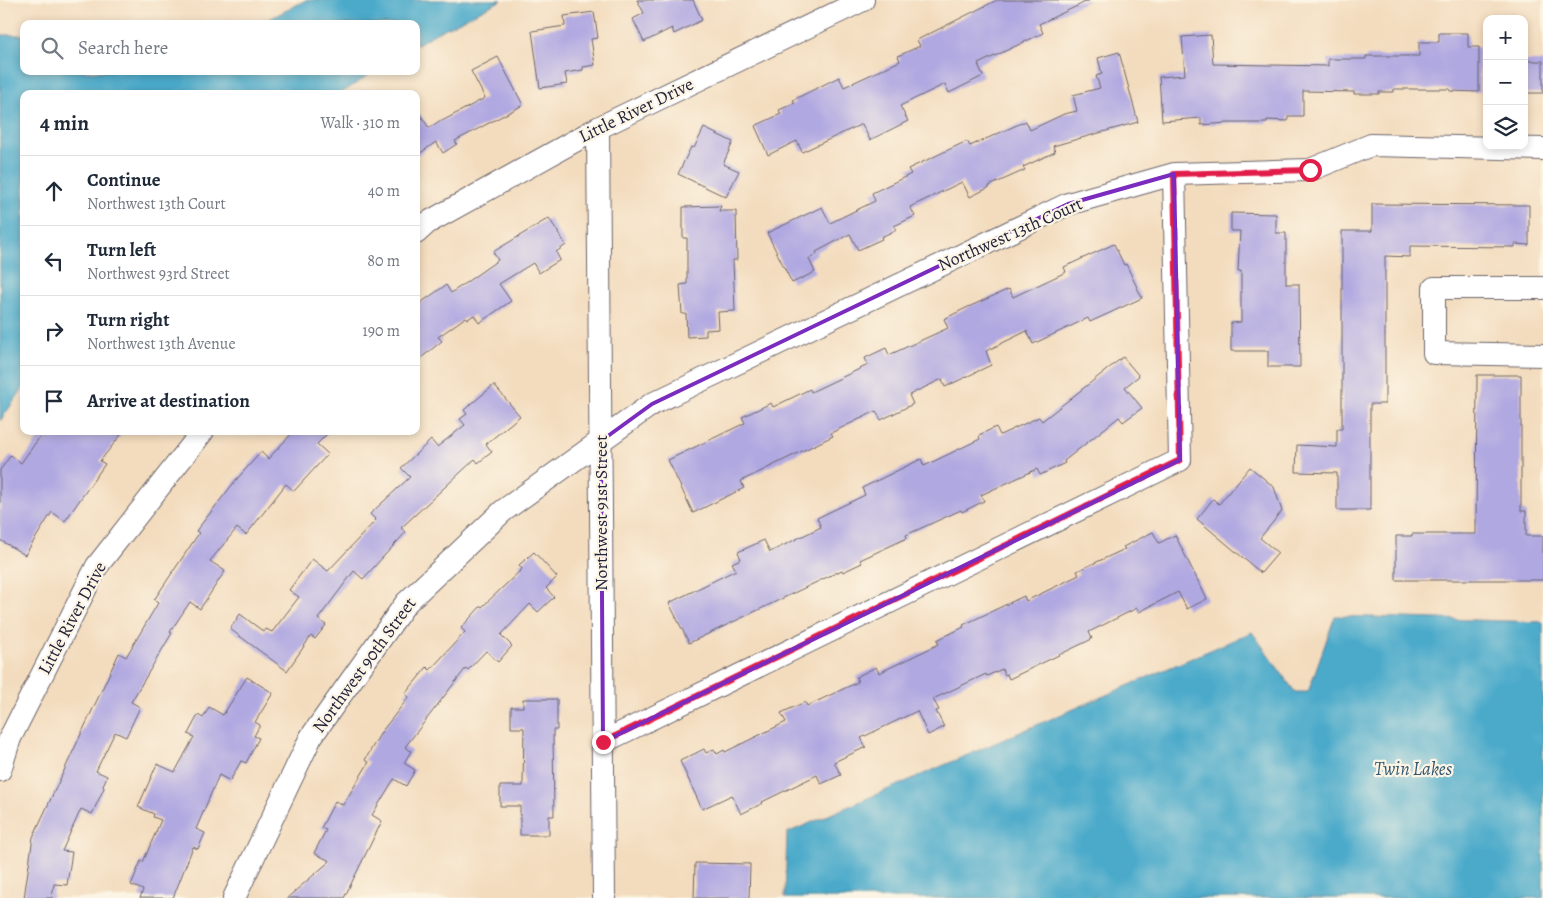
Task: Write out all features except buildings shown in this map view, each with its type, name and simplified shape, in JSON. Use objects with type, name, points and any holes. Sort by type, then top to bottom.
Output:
[{"type":"street","name":"Little River Drive","points":[[420,229],[427,223],[598,128],[863,0]]},
{"type":"street","name":"Northwest 91st Street","points":[[598,128],[604,898]]},
{"type":"street","name":"Northwest 13th Court","points":[[600,441],[652,404],[1068,204],[1174,174],[1310,170],[1371,145],[1543,149]]},
{"type":"street","points":[[603,742],[1180,460],[1174,174]]},
{"type":"street","points":[[1543,288],[1434,288],[1434,353],[1543,355]]},
{"type":"street","name":"Little River Drive","points":[[0,770],[10,738],[97,566],[200,435]]},
{"type":"street","name":"Northwest 90th Street","points":[[234,898],[311,737],[406,603],[503,511],[600,441]]},
{"type":"highlighted area","points":[[1174,174],[1180,460],[603,742],[601,441],[652,404],[1068,204]]},
{"type":"water","points":[[306,0],[502,0],[420,43],[420,20],[268,20]]},
{"type":"water","points":[[0,35],[20,35],[20,75],[369,75],[346,90],[20,90],[20,393],[0,421]]},
{"type":"water","name":"Twin Lakes","points":[[1335,616],[1543,622],[1543,898],[785,898],[787,833],[1252,632],[1295,692],[1308,692]]},
{"type":"route","points":[[603,742],[1180,460],[1174,174],[1310,170]]}]
